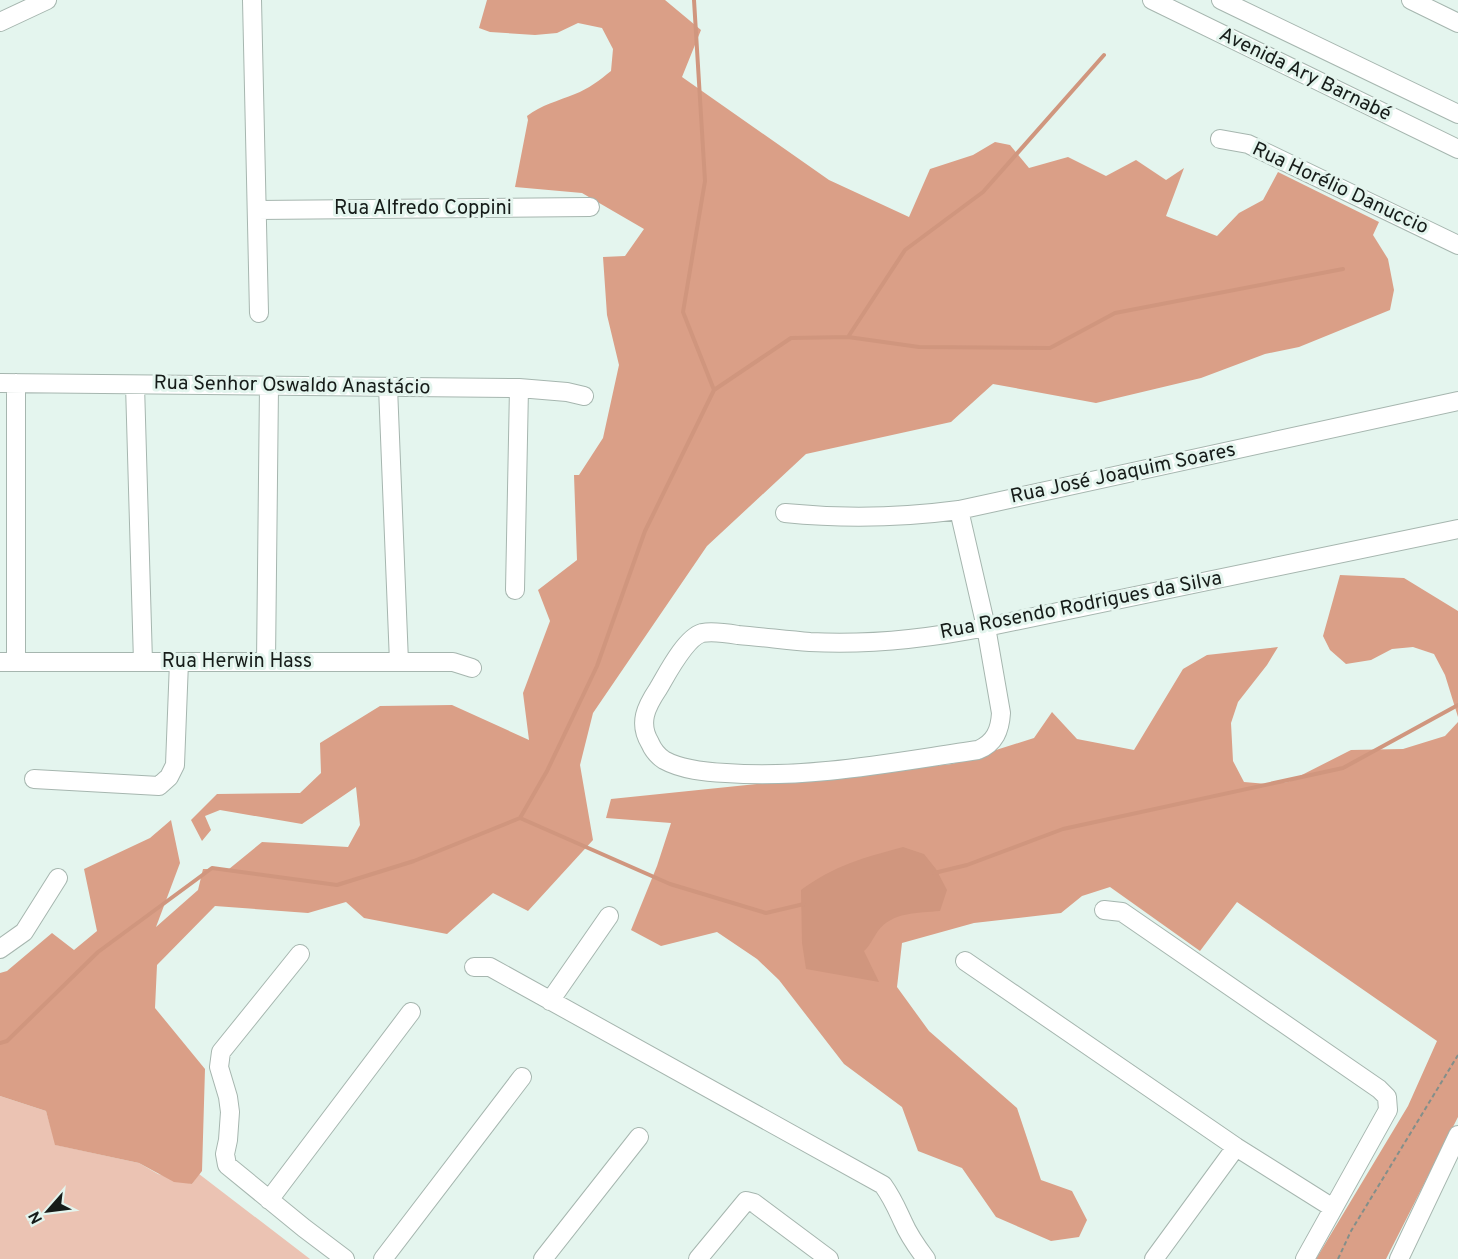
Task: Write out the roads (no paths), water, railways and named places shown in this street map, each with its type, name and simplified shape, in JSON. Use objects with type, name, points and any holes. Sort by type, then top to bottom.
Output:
[{"type":"street","points":[[0,22],[47,0]]},
{"type":"street","points":[[252,0],[259,313]]},
{"type":"street","name":"Avenida Ary Barnabé","points":[[1152,0],[1458,149]]},
{"type":"street","name":"Avenida Ary Barnabé","points":[[1221,0],[1458,114]]},
{"type":"street","points":[[1411,0],[1433,4],[1458,23]]},
{"type":"street","points":[[1248,48],[1262,20]]},
{"type":"street","points":[[1273,60],[1288,32]]},
{"type":"street","name":"Rua Horélio Danuccio","points":[[1220,139],[1248,144],[1458,245]]},
{"type":"street","name":"Rua Alfredo Coppini","points":[[257,210],[590,207]]},
{"type":"street","points":[[8,383],[8,662]]},
{"type":"street","name":"Rua Senhor Oswaldo Anastácio","points":[[8,383],[519,388],[567,392],[584,396]]},
{"type":"street","points":[[135,384],[143,662]]},
{"type":"street","points":[[266,662],[269,386]]},
{"type":"street","points":[[388,387],[399,662]]},
{"type":"street","points":[[515,590],[519,388]]},
{"type":"street","name":"Rua José Joaquim Soares","points":[[785,513],[872,518],[916,516],[959,510],[1458,401]]},
{"type":"street","points":[[959,510],[986,627]]},
{"type":"street","name":"Rua Rosendo Rodrigues da Silva","points":[[986,627],[1001,712],[995,738],[987,746],[978,750],[796,775],[741,774],[692,769],[665,761],[656,753],[645,732],[644,719],[647,705],[686,645],[700,634],[721,633],[822,642],[922,637],[986,627],[1458,530]]},
{"type":"street","name":"Rua Herwin Hass","points":[[8,662],[453,662],[472,668]]},
{"type":"street","points":[[34,779],[159,786],[169,777],[175,765],[179,662]]},
{"type":"street","points":[[0,949],[24,932],[58,878]]},
{"type":"street","points":[[1104,910],[1122,912],[1369,1082],[1387,1097],[1388,1110],[1305,1259]]},
{"type":"street","points":[[550,1001],[609,916]]},
{"type":"street","points":[[300,954],[221,1052],[219,1067],[230,1112],[225,1154],[227,1166],[345,1259]]},
{"type":"street","points":[[965,961],[1236,1147],[1333,1208]]},
{"type":"street","points":[[474,967],[490,968],[882,1185],[895,1201],[913,1243],[926,1259]]},
{"type":"street","points":[[269,1200],[411,1012]]},
{"type":"street","points":[[383,1259],[522,1077]]},
{"type":"street","points":[[1399,1259],[1458,1134]]},
{"type":"street","points":[[543,1259],[639,1137]]},
{"type":"street","points":[[1154,1259],[1236,1147]]},
{"type":"street","points":[[698,1259],[746,1201],[754,1203],[829,1259]]},
{"type":"waterway","points":[[694,0],[705,181],[683,312],[714,390]]},
{"type":"waterway","points":[[848,337],[905,250],[983,192],[1104,55]]},
{"type":"waterway","points":[[520,818],[547,771],[597,666],[645,531],[714,390],[791,338],[848,337],[919,347],[1050,348],[1115,313],[1343,269]]},
{"type":"waterway","points":[[934,873],[967,865],[1063,829],[1343,768],[1458,705]]},
{"type":"waterway","points":[[0,1043],[7,1041],[98,952],[212,868],[337,885],[414,861],[520,818],[670,884],[766,913],[804,904]]}]
